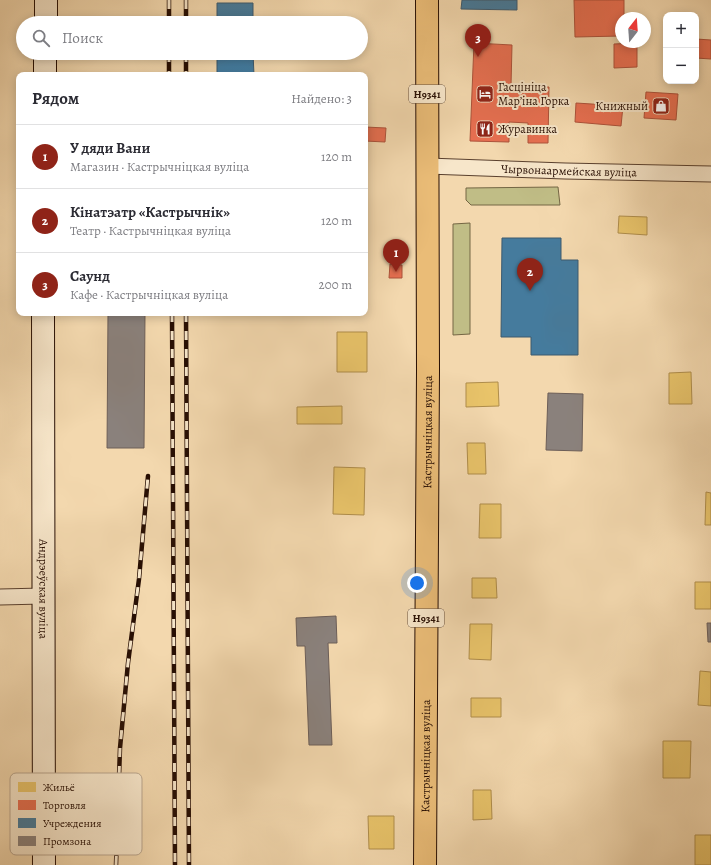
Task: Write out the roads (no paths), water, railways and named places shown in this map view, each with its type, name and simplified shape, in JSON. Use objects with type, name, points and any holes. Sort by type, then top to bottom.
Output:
[{"type":"main road","points":[[45,0],[46,16]]},
{"type":"main road","name":"Кастрычніцкая вуліца","points":[[425,865],[428,379],[427,0]]},
{"type":"main road","points":[[45,60],[45,72]]},
{"type":"main road","name":"Андрэеўская вуліца","points":[[43,316],[44,773]]},
{"type":"main road","name":"Андрэеўская вуліца","points":[[44,855],[44,865]]},
{"type":"street","name":"Чырвонаармейская вуліца","points":[[428,166],[711,174]]},
{"type":"street","points":[[0,597],[43,596]]},
{"type":"railway","points":[[169,0],[169,16]]},
{"type":"railway","points":[[186,0],[186,16]]},
{"type":"railway","points":[[169,60],[169,72]]},
{"type":"railway","points":[[186,60],[186,72]]},
{"type":"railway","points":[[172,316],[175,865]]},
{"type":"railway","points":[[186,316],[189,865]]},
{"type":"railway","points":[[119,773],[128,663],[139,579],[148,476]]},
{"type":"railway","points":[[116,855],[116,865]]},
{"type":"place","name":"Саунд","points":[[478,57]]},
{"type":"place","name":"Гасцініца Марʼіна Горка","points":[[485,94]]},
{"type":"place","name":"Книжный","points":[[661,106]]},
{"type":"place","name":"Журавинка","points":[[485,129]]},
{"type":"place","name":"У дяди Вани","points":[[396,272]]},
{"type":"place","name":"Кінатэатр «Кастрычнік»","points":[[530,291]]}]
